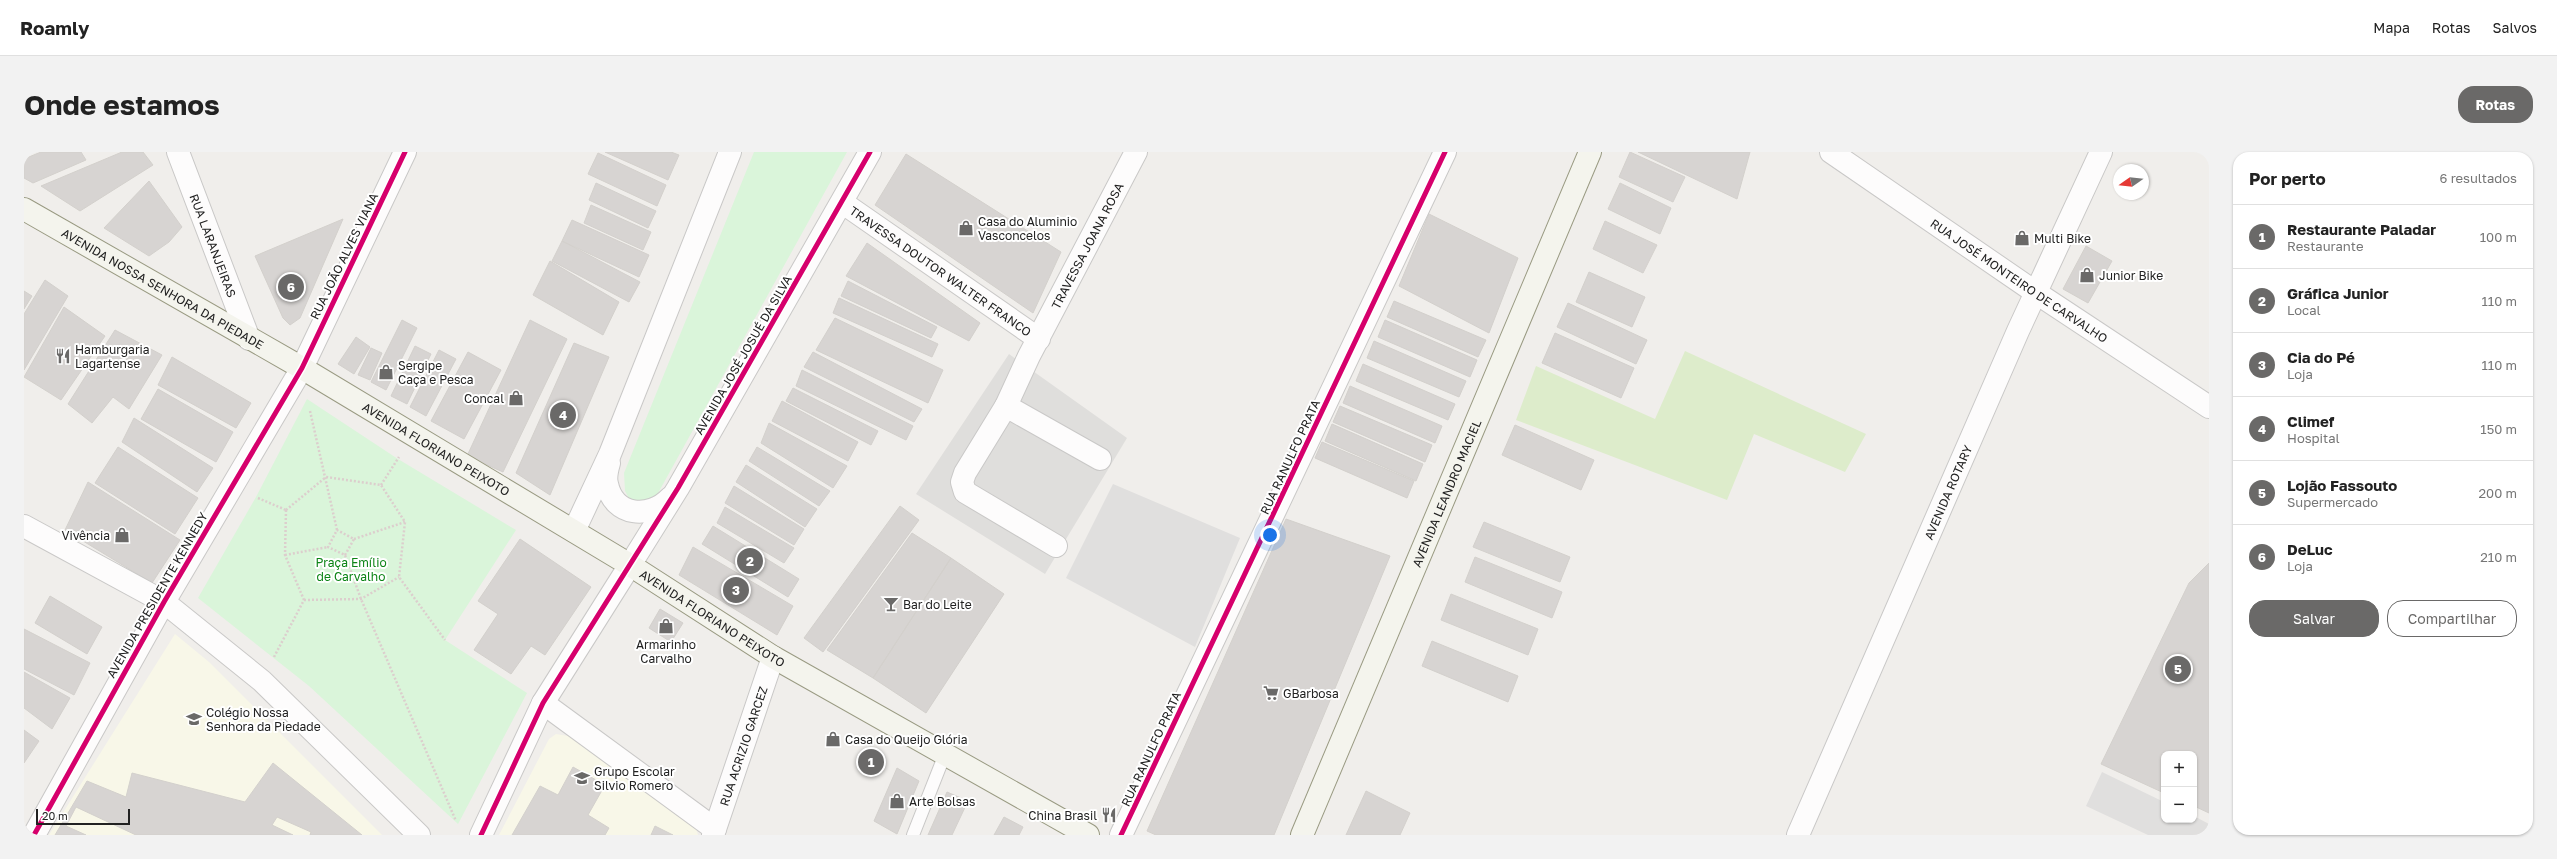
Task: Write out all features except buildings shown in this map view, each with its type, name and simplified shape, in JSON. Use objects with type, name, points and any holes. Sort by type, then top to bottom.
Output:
[{"type":"main road","name":"AVENIDA LEANDRO MACIEL","points":[[1302,835],[1590,152]]},
{"type":"main road","name":"AVENIDA NOSSA SENHORA DA PIEDADE","points":[[24,209],[302,368]]},
{"type":"main road","name":"AVENIDA FLORIANO PEIXOTO","points":[[302,368],[630,565],[773,657],[1088,835]]},
{"type":"street","name":"RUA LARANJEIRAS","points":[[178,152],[249,339]]},
{"type":"street","name":"RUA JOÃO ALVES VIANA","points":[[302,368],[405,152]]},
{"type":"street","points":[[574,532],[610,454],[730,152]]},
{"type":"street","name":"AVENIDA JOSÉ JOSUÉ DA SILVA","points":[[482,835],[543,703],[678,488],[843,203],[870,152]]},
{"type":"street","name":"TRAVESSA JOANA ROSA","points":[[1056,546],[982,504],[965,492],[963,488],[965,473],[1006,406],[1038,339],[1136,152]]},
{"type":"street","name":"RUA RANULFO PRATA","points":[[1121,835],[1445,152]]},
{"type":"street","name":"RUA JOSÉ MONTEIRO DE CARVALHO","points":[[1830,152],[2035,292],[2209,407]]},
{"type":"street","name":"AVENIDA ROTARY","points":[[1798,835],[2035,292],[2101,152]]},
{"type":"street","name":"TRAVESSA DOUTOR WALTER FRANCO","points":[[843,203],[1038,339]]},
{"type":"street","name":"AVENIDA PRESIDENTE KENNEDY","points":[[34,835],[164,602],[302,368]]},
{"type":"street","points":[[1006,406],[1100,459]]},
{"type":"street","points":[[610,454],[606,475],[610,493],[618,503],[630,511],[639,513],[657,509],[678,488]]},
{"type":"street","points":[[24,526],[164,602],[262,682],[419,835]]},
{"type":"street","name":"RUA ACRIZIO GARCEZ","points":[[714,832],[773,657]]},
{"type":"street","points":[[543,703],[714,832]]},
{"type":"lane","points":[[913,835],[945,754]]},
{"type":"path","points":[[302,368],[337,530],[328,547]]},
{"type":"path","points":[[381,485],[411,434]]},
{"type":"path","points":[[304,600],[285,555],[286,510],[326,477],[381,485],[405,522],[399,577],[445,640]]},
{"type":"path","points":[[345,555],[354,539],[405,522]]},
{"type":"path","points":[[337,530],[354,539]]},
{"type":"path","points":[[285,555],[328,547],[345,555],[361,599],[458,824]]},
{"type":"path","points":[[304,600],[361,599],[399,577]]},
{"type":"path","points":[[262,682],[304,600]]},
{"type":"shaded area","points":[[1009,354],[1127,438],[1045,574],[916,494]]},
{"type":"shaded area","points":[[1113,484],[1240,538],[1195,647],[1066,578]]},
{"type":"shaded area","name":"Colégio Nossa Senhora da Piedade","points":[[175,634],[209,662],[382,835],[49,835]]},
{"type":"shaded area","name":"Grupo Escolar Silvio Romero","points":[[556,734],[574,737],[693,818],[698,835],[499,835],[549,739]]},
{"type":"shaded area","points":[[2102,772],[2161,801],[2161,823],[2197,823],[2197,818],[2209,824],[2209,835],[2148,835],[2086,806]]},
{"type":"green space","points":[[754,152],[847,152],[657,495],[647,502],[631,502],[625,491],[624,473]]},
{"type":"green space","points":[[1685,351],[1866,434],[1845,472],[1754,434],[1727,500],[1516,420],[1536,366],[1655,419]]},
{"type":"green space","name":"Praça Emílio de Carvalho","points":[[307,399],[398,459],[516,530],[445,640],[527,693],[458,824],[309,686],[198,598],[256,497]]},
{"type":"cycle path","points":[[34,835],[164,602],[302,368],[405,152]]},
{"type":"cycle path","points":[[481,835],[543,703],[678,488],[870,152]]},
{"type":"cycle path","points":[[1121,835],[1445,152]]},
{"type":"place","name":"Casa do Aluminio Vasconcelos","points":[[966,228]]},
{"type":"place","name":"Multi Bike","points":[[2022,238]]},
{"type":"place","name":"Junior Bike","points":[[2087,275]]},
{"type":"place","name":"DeLuc","points":[[291,287]]},
{"type":"place","name":"Hamburgaria Lagartense","points":[[63,356]]},
{"type":"place","name":"Sergipe Caça e Pesca","points":[[386,372]]},
{"type":"place","name":"Concal","points":[[516,398]]},
{"type":"place","name":"Climef","points":[[563,415]]},
{"type":"place","name":"Vivência","points":[[122,535]]},
{"type":"place","name":"Gráfica Junior","points":[[750,561]]},
{"type":"place","name":"Cia do Pé","points":[[736,590]]},
{"type":"place","name":"Bar do Leite","points":[[891,604]]},
{"type":"place","name":"Armarinho Carvalho","points":[[666,626]]},
{"type":"place","name":"Lojão Fassouto","points":[[2178,669]]},
{"type":"place","name":"GBarbosa","points":[[1271,693]]},
{"type":"place","name":"Colégio Nossa Senhora da Piedade","points":[[194,719]]},
{"type":"place","name":"Casa do Queijo Glória","points":[[833,739]]},
{"type":"place","name":"Restaurante Paladar","points":[[871,762]]},
{"type":"place","name":"Grupo Escolar Silvio Romero","points":[[582,778]]},
{"type":"place","name":"Arte Bolsas","points":[[897,801]]},
{"type":"place","name":"China Brasil","points":[[1109,815]]}]
